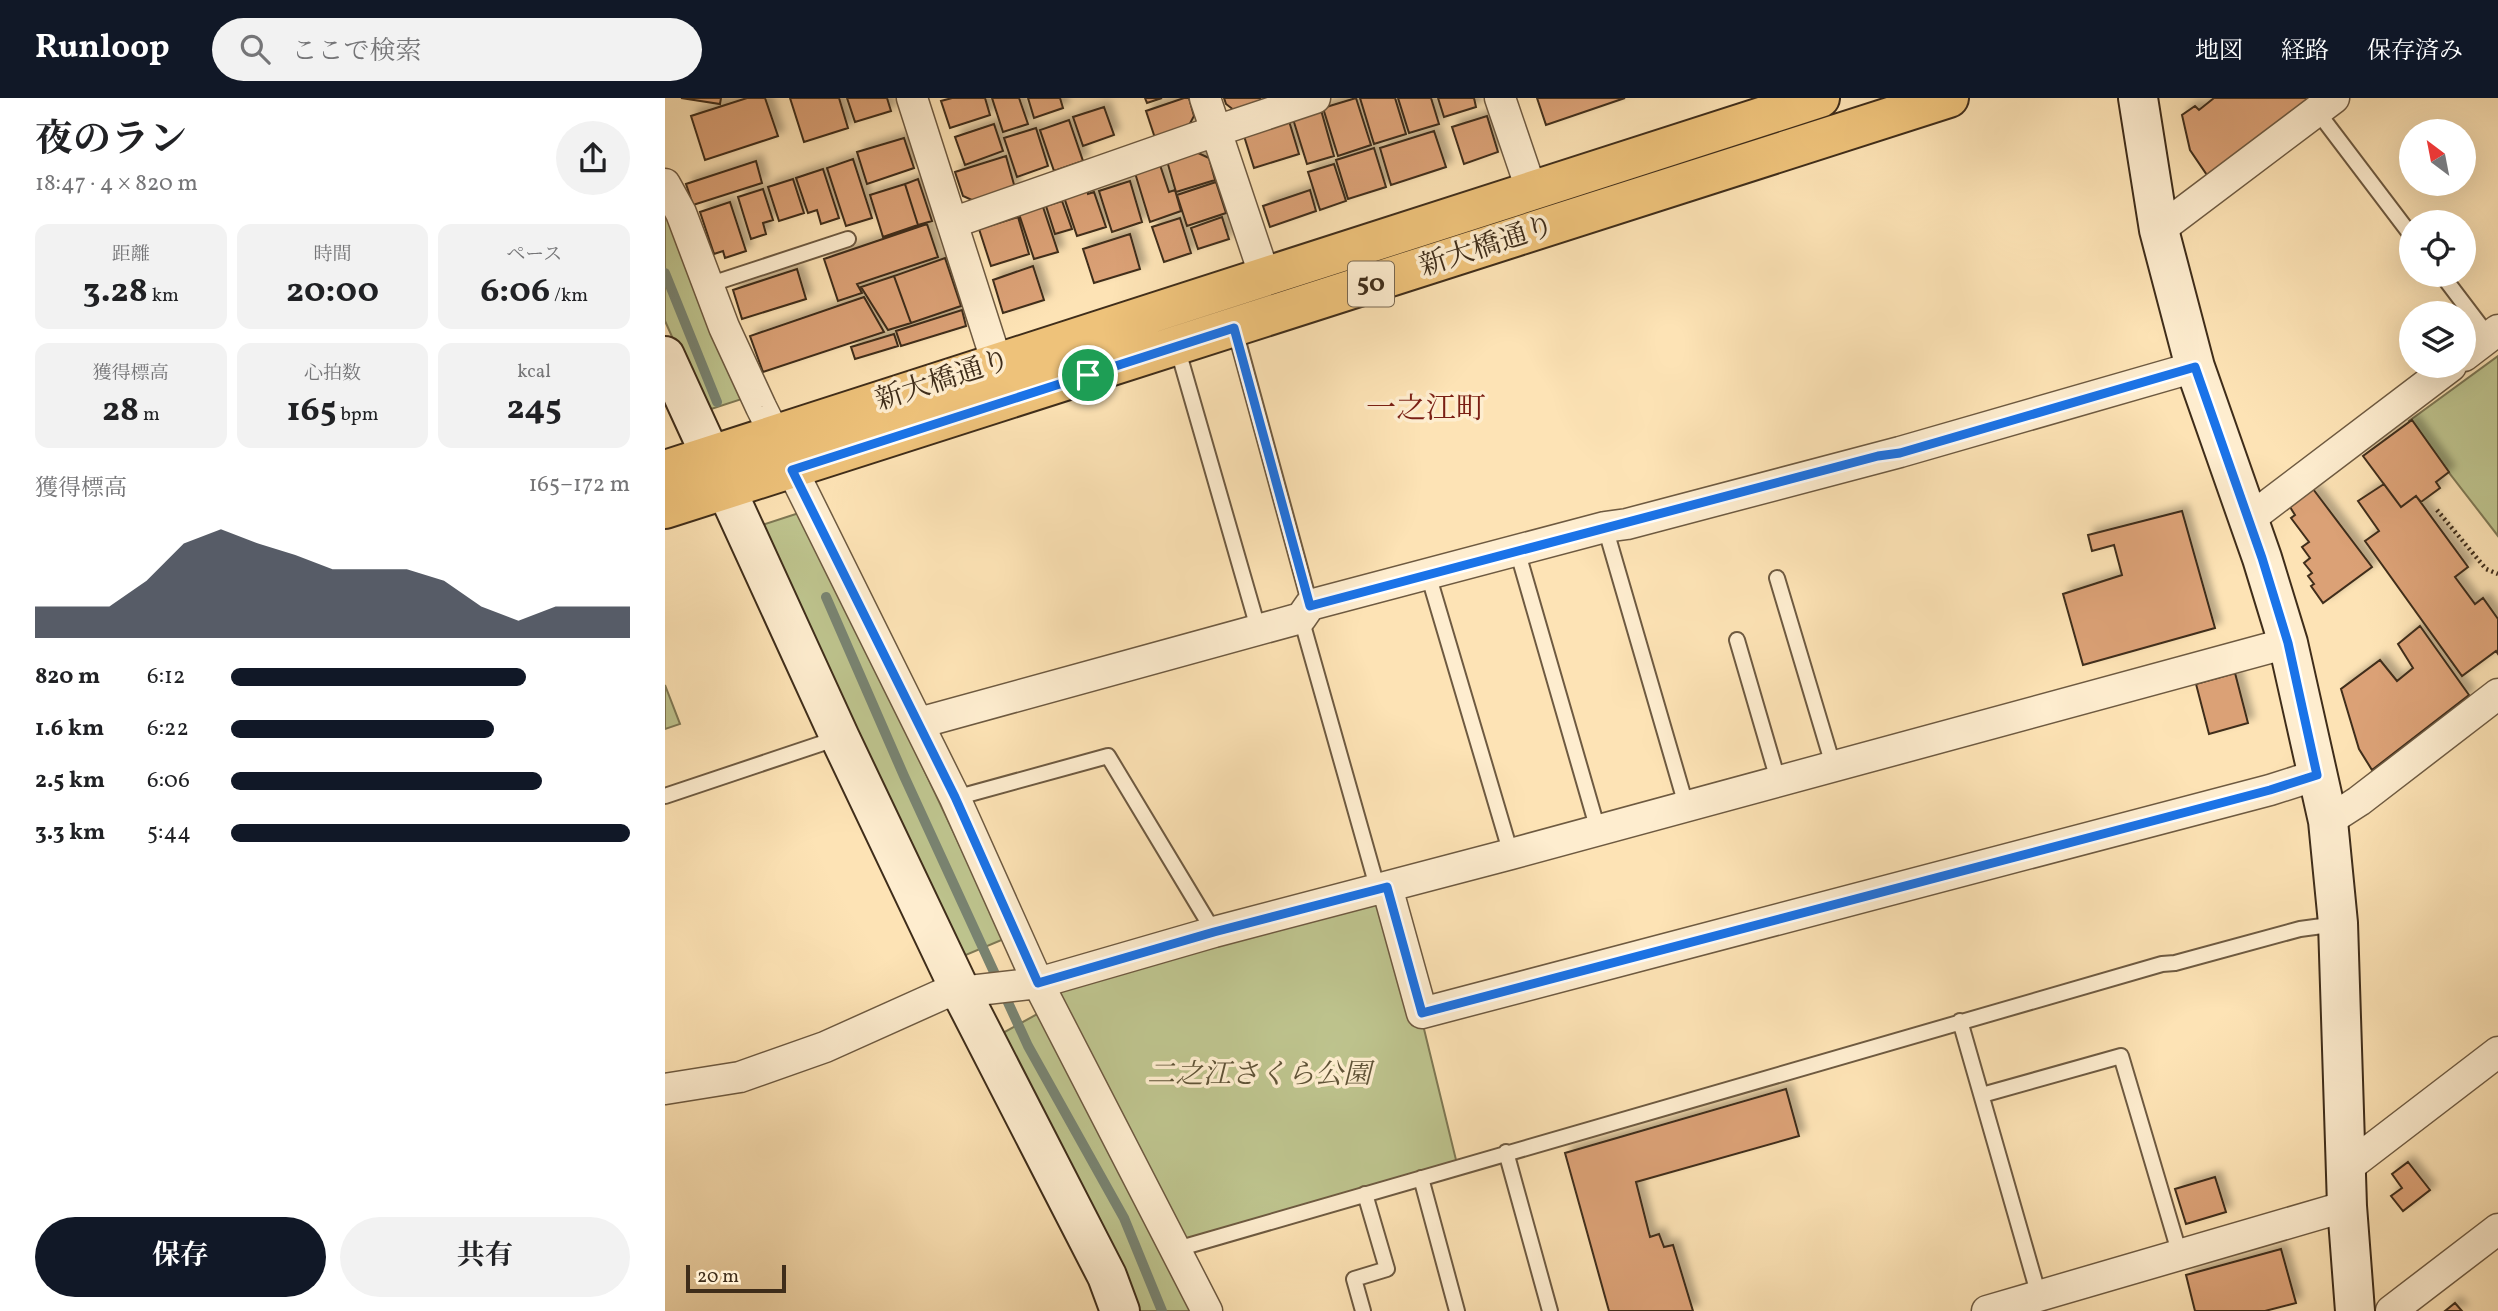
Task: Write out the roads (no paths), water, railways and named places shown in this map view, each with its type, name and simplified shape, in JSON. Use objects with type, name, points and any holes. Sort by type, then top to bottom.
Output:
[{"type":"main road","name":"新大橋通り","points":[[665,509],[1949,98]]},
{"type":"main road","name":"新大橋通り","points":[[665,470],[1532,192],[1805,100]]},
{"type":"street","points":[[1205,98],[1265,278]]},
{"type":"street","points":[[953,223],[1315,98]]},
{"type":"street","points":[[1500,98],[1532,192]]},
{"type":"street","points":[[2138,98],[2159,230],[2195,367],[2262,558],[2288,643],[2328,821],[2338,923],[2348,1167],[2347,1206],[2355,1311]]},
{"type":"street","points":[[915,99],[997,363]]},
{"type":"street","points":[[2159,230],[2326,105]]},
{"type":"street","points":[[665,184],[681,213],[724,327],[955,797],[1038,983],[1207,1311]]},
{"type":"street","points":[[2476,347],[2493,334]]},
{"type":"street","points":[[665,356],[960,990],[1107,1276],[1120,1311]]},
{"type":"street","points":[[919,723],[1258,628],[1428,574],[1605,527],[1627,524],[1878,456],[1900,453],[2195,367]]},
{"type":"street","points":[[2248,520],[2435,378]]},
{"type":"street","points":[[665,1089],[740,1077],[825,1047],[943,994],[1038,983],[1214,932],[1511,855],[1686,805],[2288,643]]},
{"type":"street","points":[[2328,821],[2359,801],[2498,694]]},
{"type":"street","points":[[1383,888],[1422,1013],[2270,790],[2317,775]]},
{"type":"street","points":[[2348,1167],[2498,1052]]},
{"type":"street","points":[[1987,1311],[2347,1206]]},
{"type":"street","points":[[2391,1311],[2498,1229]]},
{"type":"lane","points":[[2326,105],[2399,217]]},
{"type":"lane","points":[[708,285],[848,239]]},
{"type":"lane","points":[[2452,287],[2493,334]]},
{"type":"lane","points":[[1234,328],[1305,612],[1383,888]]},
{"type":"lane","points":[[1177,347],[1258,628]]},
{"type":"lane","points":[[1605,527],[1686,805]]},
{"type":"lane","points":[[1517,550],[1598,830]]},
{"type":"lane","points":[[1428,574],[1511,855]]},
{"type":"lane","points":[[1777,578],[1833,765]]},
{"type":"lane","points":[[1737,640],[1778,780]]},
{"type":"lane","points":[[665,796],[840,737]]},
{"type":"lane","points":[[955,797],[1108,755],[1214,932]]},
{"type":"lane","points":[[1177,1249],[2162,964],[2175,963],[2300,929],[2338,923]]},
{"type":"lane","points":[[1960,1021],[2039,1296]]},
{"type":"lane","points":[[1982,1095],[2121,1056],[2180,1255]]},
{"type":"lane","points":[[1506,1152],[1550,1311]]},
{"type":"lane","points":[[1422,1178],[1457,1311]]},
{"type":"lane","points":[[1363,1311],[1354,1279],[1387,1269],[1365,1194]]},
{"type":"waterway","points":[[665,273],[717,402]]},
{"type":"waterway","points":[[826,597],[904,776],[1028,1046],[1124,1218],[1162,1311]]},
{"type":"district","name":"一之江町","points":[[1426,410]]},
{"type":"park label","name":"二之江さくら公園","points":[[1259,1075]]}]
